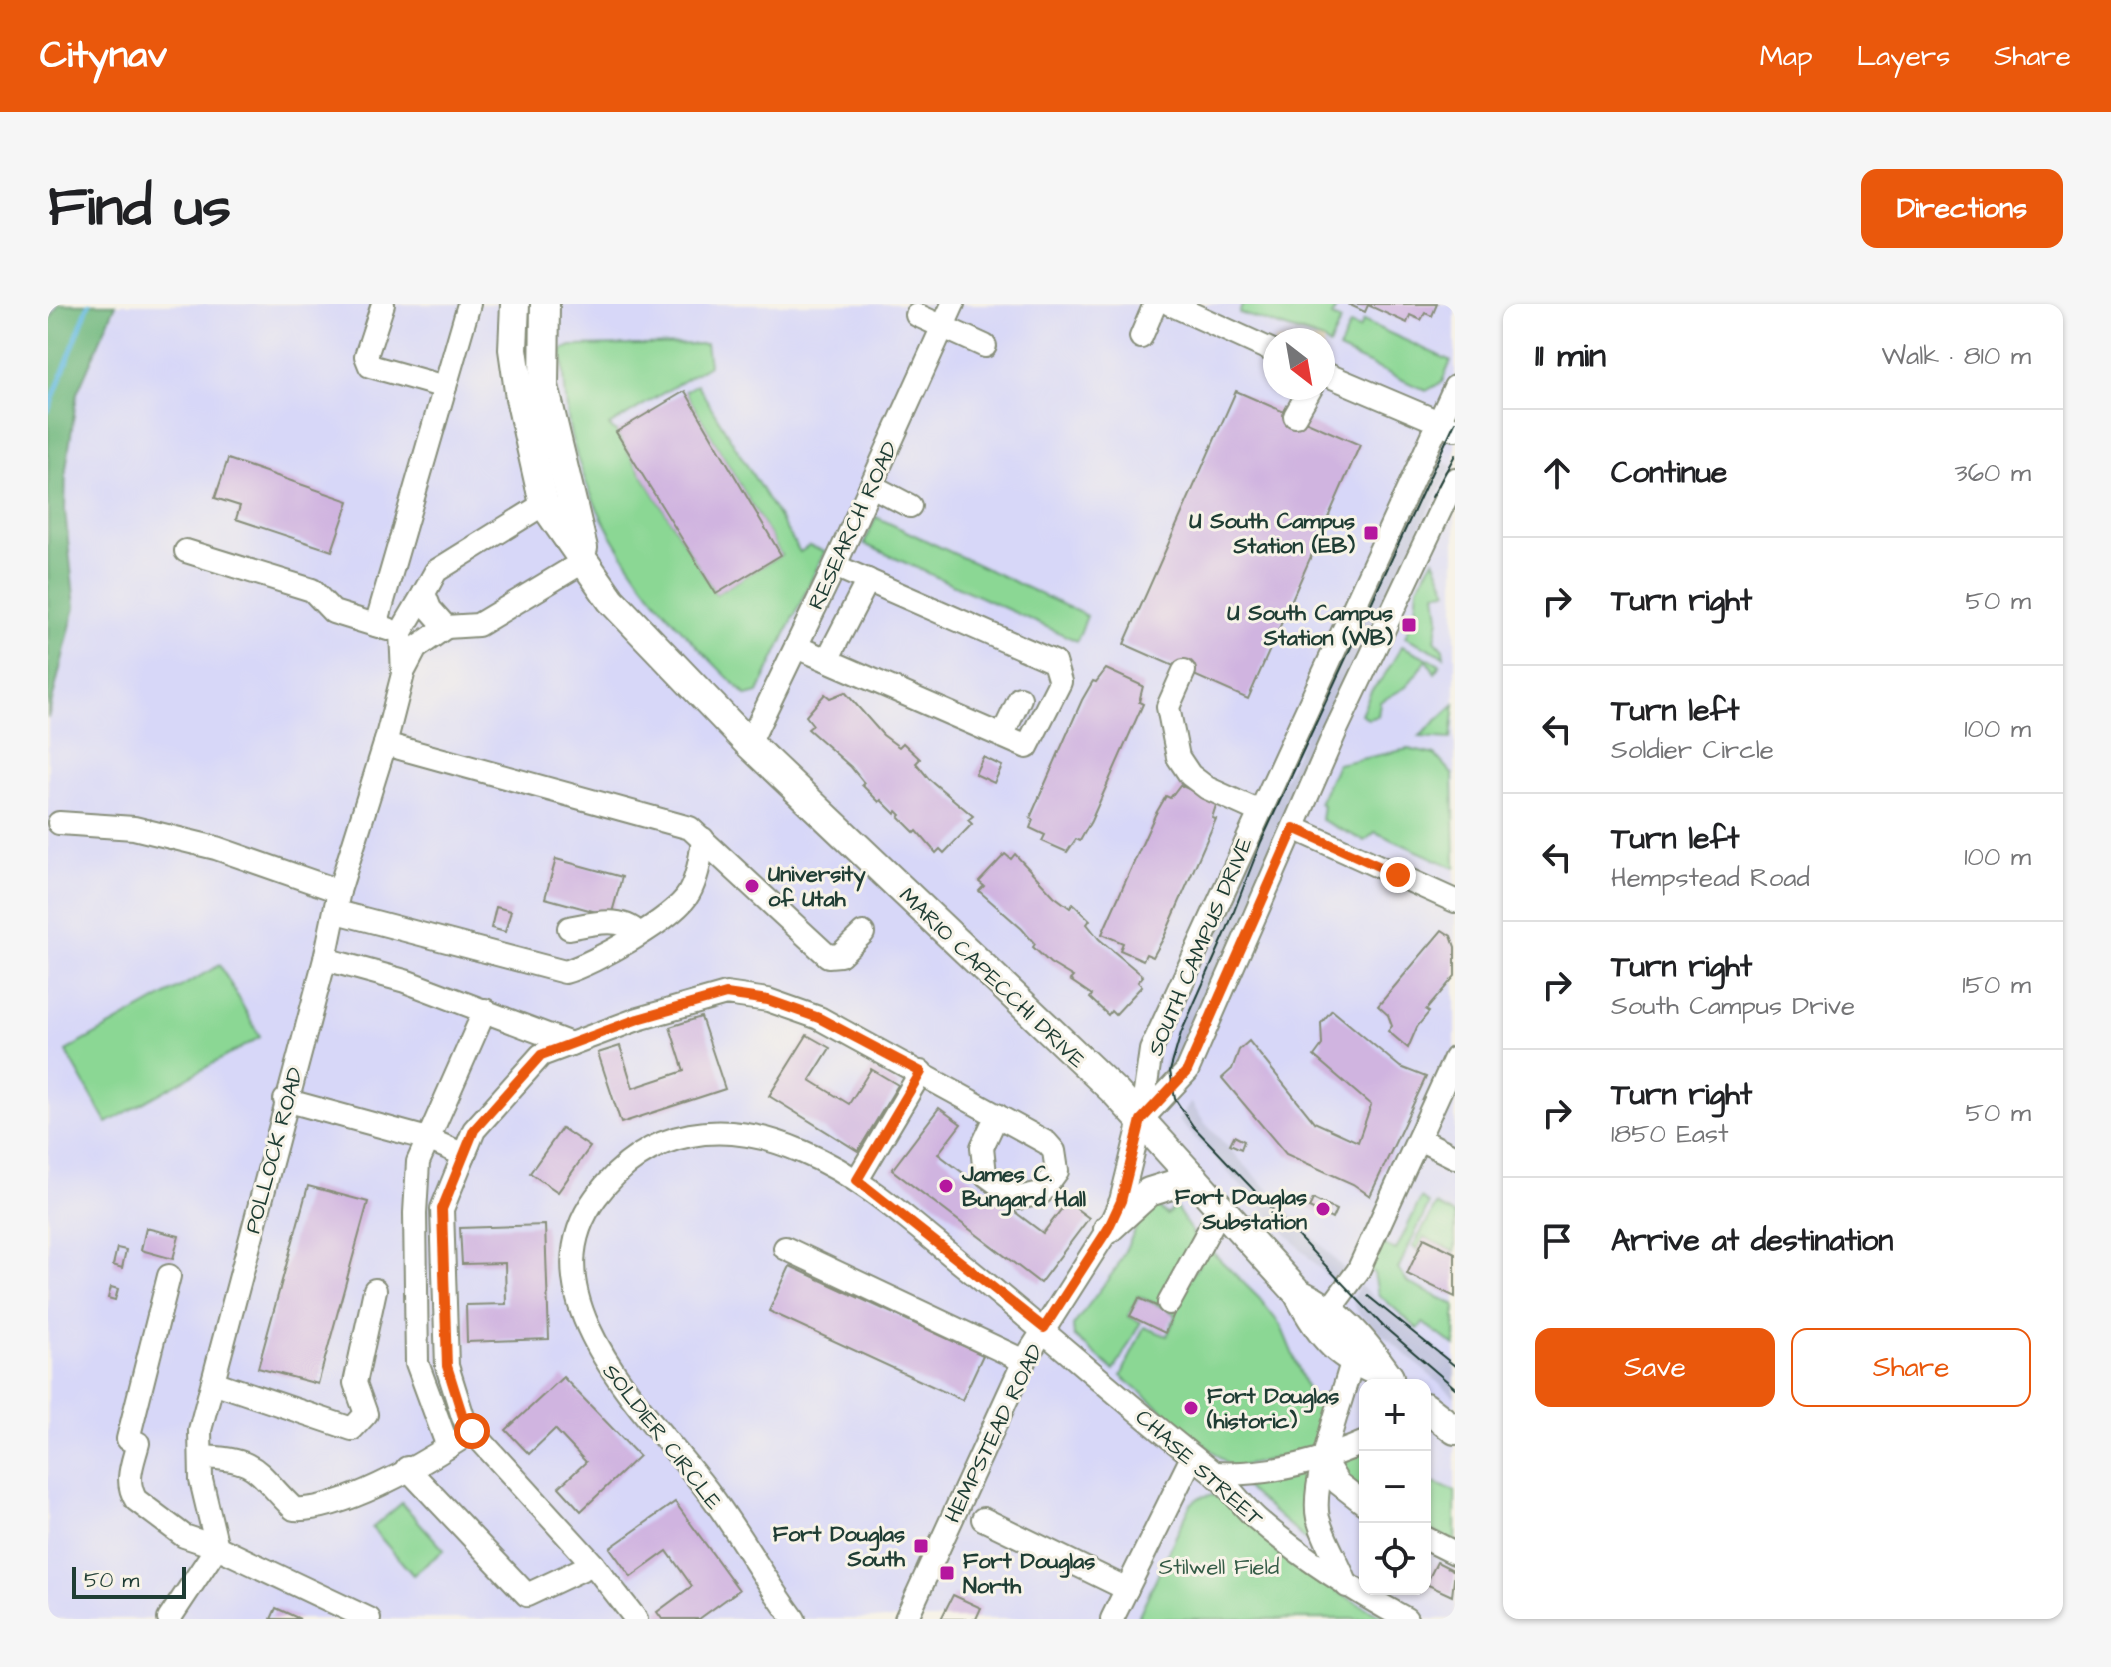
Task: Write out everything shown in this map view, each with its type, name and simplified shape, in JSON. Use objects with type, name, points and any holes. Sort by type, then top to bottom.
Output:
[{"type":"main road","name":"MARIO CAPECCHI DRIVE","points":[[515,304],[513,349],[520,398],[544,504],[611,600],[749,744],[1141,1120],[1298,1293],[1314,1324],[1352,1362],[1389,1379]]},
{"type":"main road","name":"MARIO CAPECCHI DRIVE","points":[[545,304],[544,386],[586,560]]},
{"type":"main road","points":[[1108,1229],[1149,1192],[1194,1178]]},
{"type":"main road","name":"MARIO CAPECCHI DRIVE","points":[[1298,1293],[1330,1309],[1372,1352],[1392,1379]]},
{"type":"street","points":[[383,304],[366,356],[370,366],[445,387]]},
{"type":"street","points":[[376,625],[469,304]]},
{"type":"street","name":"RESEARCH ROAD","points":[[749,744],[835,566],[953,304]]},
{"type":"street","points":[[1141,337],[1155,304]]},
{"type":"street","points":[[1170,304],[1263,347]]},
{"type":"street","points":[[917,315],[985,346]]},
{"type":"street","points":[[1335,378],[1447,426]]},
{"type":"street","name":"SOUTH CAMPUS DRIVE","points":[[1141,1120],[1151,1050],[1258,811],[1447,426],[1455,387]]},
{"type":"street","points":[[1295,416],[1304,400]]},
{"type":"street","name":"SOUTH CAMPUS DRIVE","points":[[1141,1120],[1187,1071],[1349,702],[1455,479]]},
{"type":"street","points":[[872,486],[910,506]]},
{"type":"street","points":[[403,674],[401,632],[436,571],[544,504]]},
{"type":"street","points":[[186,551],[312,590],[333,612],[401,632]]},
{"type":"street","points":[[403,674],[416,648],[446,627],[478,625],[586,560]]},
{"type":"street","points":[[797,647],[1027,747],[1060,682],[1054,662],[835,566]]},
{"type":"street","points":[[827,660],[868,580]]},
{"type":"street","points":[[424,593],[430,609],[446,627]]},
{"type":"street","points":[[1184,671],[1168,707],[1178,757],[1190,775],[1207,788],[1258,811]]},
{"type":"street","name":"POLLOCK ROAD","points":[[217,1547],[201,1480],[200,1430],[338,901],[403,674]]},
{"type":"street","points":[[1002,736],[1020,698]]},
{"type":"street","points":[[385,744],[690,828],[828,956],[840,955],[863,933]]},
{"type":"street","points":[[59,823],[134,828],[216,848],[338,901],[565,972],[674,910],[689,895],[703,839]]},
{"type":"street","points":[[1294,828],[1455,901]]},
{"type":"street","points":[[569,928],[602,921],[632,927],[638,933]]},
{"type":"street","points":[[325,959],[405,981],[571,1044]]},
{"type":"street","points":[[636,1619],[593,1564],[472,1431],[463,1417],[447,1366],[442,1209],[474,1130],[541,1055],[638,1019],[726,994],[768,1000],[819,1018],[997,1115]]},
{"type":"street","points":[[448,1447],[417,1363],[415,1213],[418,1162],[485,1010]]},
{"type":"street","points":[[1330,1309],[1358,1271],[1455,1058]]},
{"type":"street","points":[[857,1180],[921,1072]]},
{"type":"street","points":[[285,1100],[428,1139],[464,1155]]},
{"type":"street","name":"HEMPSTEAD ROAD","points":[[906,1619],[1024,1361],[1108,1229],[1121,1201],[1141,1120]]},
{"type":"street","name":"SOLDIER CIRCLE","points":[[794,1619],[712,1497],[600,1355],[576,1296],[573,1253],[583,1220],[613,1177],[639,1153],[694,1132],[749,1136],[803,1151],[857,1180],[1044,1328]]},
{"type":"street","points":[[1419,1139],[1455,1157]]},
{"type":"street","points":[[1169,1303],[1221,1208]]},
{"type":"street","points":[[785,1248],[1024,1361]]},
{"type":"street","points":[[169,1276],[128,1439],[138,1443],[129,1479],[131,1492],[136,1500],[184,1536],[217,1547],[369,1619]]},
{"type":"street","points":[[213,1382],[352,1429],[366,1414],[355,1383],[375,1290]]},
{"type":"street","name":"CHASE STREET","points":[[1044,1328],[1214,1473],[1254,1516],[1291,1548],[1347,1586],[1406,1619]]},
{"type":"street","points":[[1347,1586],[1318,1520],[1316,1507],[1324,1460],[1352,1362]]},
{"type":"street","points":[[201,1457],[228,1458],[252,1465],[294,1509],[308,1510],[350,1497],[448,1447],[472,1431]]},
{"type":"street","points":[[1214,1473],[1250,1473],[1324,1460],[1359,1445]]},
{"type":"street","points":[[1112,1619],[1192,1457]]},
{"type":"street","points":[[1324,1460],[1338,1483],[1359,1499]]},
{"type":"street","points":[[407,1468],[527,1595],[593,1564]]},
{"type":"street","points":[[983,1519],[1127,1589]]},
{"type":"street","points":[[1431,1541],[1455,1553]]},
{"type":"street","points":[[169,1619],[217,1547]]},
{"type":"shaded area","name":"University of Utah","points":[[48,304],[1455,304],[1455,1619],[48,1619]]},
{"type":"shaded area","points":[[1433,457],[1453,466],[1425,518],[1183,1059],[1165,1089],[1163,1068],[1175,1029],[1212,950],[1240,875]]},
{"type":"shaded area","points":[[1191,1102],[1204,1122],[1346,1271],[1336,1286],[1178,1120]]},
{"type":"shaded area","points":[[1359,1285],[1455,1363],[1455,1397],[1359,1314],[1352,1300]]},
{"type":"green space","points":[[59,304],[116,304],[77,393],[66,469],[65,511],[75,607],[48,718],[48,323]]},
{"type":"green space","points":[[1243,304],[1327,304],[1336,308],[1332,317],[1341,321],[1335,334],[1335,328],[1286,328],[1239,313]]},
{"type":"green space","points":[[1363,321],[1451,361],[1442,382],[1426,391],[1339,350],[1350,325],[1359,329]]},
{"type":"green space","points":[[706,344],[709,365],[609,426],[616,432],[716,594],[781,555],[685,391],[697,384],[800,552],[809,546],[825,551],[758,693],[747,696],[664,609],[618,547],[583,476],[567,415],[562,350],[571,346]]},
{"type":"green space","points":[[876,517],[1087,616],[1077,641],[864,544]]},
{"type":"green space","points":[[1434,559],[1448,591],[1436,592],[1439,618],[1435,640],[1443,649],[1444,656],[1405,637],[1416,611],[1418,586]]},
{"type":"green space","points":[[1402,646],[1440,664],[1435,673],[1427,660],[1406,687],[1380,702],[1378,716],[1368,719],[1361,714],[1371,691]]},
{"type":"green space","points":[[1455,704],[1451,739],[1419,737]]},
{"type":"green space","points":[[1408,749],[1435,755],[1453,775],[1455,868],[1375,832],[1365,841],[1321,820],[1323,805],[1319,803],[1337,764]]},
{"type":"green space","points":[[220,965],[260,1037],[107,1123],[66,1051]]},
{"type":"green space","points":[[1421,1198],[1429,1204],[1398,1269],[1408,1283],[1455,1305],[1455,1346],[1423,1323],[1418,1329],[1378,1294],[1374,1273],[1367,1269],[1379,1243],[1396,1250]]},
{"type":"green space","points":[[1153,1202],[1167,1215],[1175,1206],[1195,1237],[1162,1307],[1138,1296],[1128,1316],[1141,1322],[1114,1371],[1074,1336],[1073,1326],[1117,1267],[1146,1208]]},
{"type":"green space","points":[[1436,1205],[1455,1215],[1455,1252],[1424,1237],[1417,1250],[1413,1247]]},
{"type":"green space","points":[[1209,1249],[1259,1298],[1281,1326],[1308,1391],[1330,1413],[1317,1449],[1233,1468],[1121,1376],[1144,1327],[1167,1336],[1176,1315],[1169,1310]]},
{"type":"green space","points":[[1359,1454],[1359,1492],[1340,1467],[1341,1462]]},
{"type":"green space","points":[[1299,1474],[1309,1479],[1328,1559],[1240,1483]]},
{"type":"green space","points":[[1431,1482],[1455,1491],[1455,1543],[1431,1530]]},
{"type":"green space","name":"Stilwell Field","points":[[1211,1495],[1236,1509],[1273,1545],[1315,1577],[1344,1596],[1391,1619],[1137,1619],[1191,1504],[1200,1497]]},
{"type":"green space","points":[[402,1503],[444,1550],[413,1575],[372,1528]]},
{"type":"building","points":[[1348,304],[1437,304],[1432,316],[1425,313],[1421,320],[1410,315],[1407,323],[1368,305],[1365,312]]},
{"type":"building","points":[[685,391],[781,555],[716,594],[616,432]]},
{"type":"building","points":[[1236,391],[1360,445],[1248,699],[1124,644]]},
{"type":"building","points":[[228,459],[349,501],[332,551],[236,519],[240,506],[215,498]]},
{"type":"building","points":[[1106,669],[1143,686],[1139,702],[1143,704],[1091,821],[1080,841],[1076,839],[1067,852],[1042,841],[1045,835],[1030,828],[1033,820],[1030,818],[1082,700],[1093,681],[1096,682]]},
{"type":"building","points":[[845,692],[883,735],[899,747],[903,743],[920,759],[916,763],[929,779],[973,816],[968,820],[972,824],[944,853],[940,849],[936,853],[917,831],[915,833],[899,817],[901,815],[897,811],[895,814],[881,800],[879,802],[862,785],[864,783],[851,767],[808,729],[813,725],[806,716],[825,694],[830,698]]},
{"type":"building","points":[[983,757],[1002,766],[994,783],[975,774]]},
{"type":"building","points":[[1180,785],[1217,802],[1212,818],[1216,819],[1164,937],[1153,957],[1146,954],[1143,960],[1120,950],[1123,943],[1102,934],[1155,815],[1166,796],[1170,798]]},
{"type":"building","points":[[1005,854],[1011,859],[1015,854],[1054,896],[1070,908],[1073,904],[1090,920],[1087,924],[1099,939],[1143,976],[1138,982],[1142,986],[1115,1015],[1111,1011],[1108,1015],[1090,998],[1092,995],[1070,980],[1073,977],[1050,963],[1033,947],[1035,944],[1022,929],[979,891],[984,886],[979,882]]},
{"type":"building","points":[[556,859],[622,877],[611,916],[545,898]]},
{"type":"building","points":[[496,907],[511,911],[505,932],[491,928]]},
{"type":"building","points":[[1442,930],[1451,936],[1455,947],[1455,976],[1426,1010],[1429,1012],[1417,1027],[1408,1048],[1388,1031],[1392,1026],[1388,1015],[1378,1006]]},
{"type":"building","points":[[1332,1010],[1400,1067],[1426,1077],[1370,1196],[1353,1184],[1286,1154],[1222,1078],[1232,1069],[1239,1050],[1249,1041],[1314,1122],[1358,1142],[1371,1105],[1314,1056],[1322,1045],[1321,1023]]},
{"type":"building","points":[[701,1017],[725,1089],[621,1123],[598,1053],[620,1046],[633,1088],[684,1071],[670,1027]]},
{"type":"building","points":[[807,1035],[830,1048],[810,1080],[849,1104],[871,1069],[898,1085],[858,1151],[769,1096]]},
{"type":"building","name":"James C. Bungard Hall","points":[[939,1108],[961,1124],[938,1154],[1043,1233],[1067,1202],[1089,1218],[1040,1283],[892,1170]]},
{"type":"building","points":[[562,1128],[590,1147],[558,1192],[530,1173]]},
{"type":"building","points":[[1234,1136],[1244,1141],[1241,1149],[1230,1144]]},
{"type":"building","points":[[308,1186],[368,1202],[318,1384],[258,1368]]},
{"type":"building","name":"Fort Douglas Substation","points":[[1313,1199],[1336,1210],[1332,1219],[1309,1208]]},
{"type":"building","points":[[545,1225],[549,1339],[467,1342],[466,1305],[506,1304],[505,1263],[462,1264],[460,1228]]},
{"type":"building","points":[[146,1228],[179,1236],[173,1259],[141,1250]]},
{"type":"building","points":[[1424,1238],[1455,1253],[1455,1297],[1407,1274]]},
{"type":"building","points":[[117,1248],[126,1250],[122,1268],[113,1265]]},
{"type":"building","points":[[790,1266],[983,1355],[962,1400],[769,1311]]},
{"type":"building","points":[[111,1287],[118,1289],[115,1300],[108,1298]]},
{"type":"building","points":[[1139,1298],[1174,1314],[1165,1333],[1130,1316]]},
{"type":"building","points":[[563,1377],[639,1456],[581,1511],[559,1487],[586,1462],[555,1429],[529,1454],[506,1430]]},
{"type":"building","points":[[675,1502],[739,1590],[699,1619],[662,1619],[657,1612],[692,1586],[667,1551],[631,1577],[610,1548]]},
{"type":"building","points":[[1437,1562],[1455,1571],[1452,1596],[1431,1586],[1431,1574]]},
{"type":"building","points":[[953,1595],[981,1608],[976,1619],[941,1619]]},
{"type":"building","points":[[276,1608],[300,1619],[271,1619]]},
{"type":"waterway","points":[[48,411],[89,304]]},
{"type":"tram line","points":[[1455,422],[1261,842],[1226,932],[1181,1033],[1170,1071],[1175,1099],[1193,1126],[1383,1326],[1455,1388]]},
{"type":"tram line","points":[[1432,497],[1455,455]]},
{"type":"tram line","points":[[1368,1296],[1455,1366]]},
{"type":"place","name":"U South Campus Station (EB)","points":[[1371,533]]},
{"type":"place","name":"U South Campus Station (WB)","points":[[1409,625]]},
{"type":"place","name":"University of Utah","points":[[752,886]]},
{"type":"place","name":"James C. Bungard Hall","points":[[946,1186]]},
{"type":"place","name":"Fort Douglas Substation","points":[[1323,1209]]},
{"type":"place","name":"Fort Douglas (historic)","points":[[1191,1408]]},
{"type":"place","name":"Fort Douglas South","points":[[921,1546]]},
{"type":"place","name":"Fort Douglas North","points":[[947,1573]]},
{"type":"route","points":[[472,1431],[463,1417],[447,1366],[442,1209],[474,1130],[541,1055],[638,1019],[726,994],[768,1000],[819,1018],[921,1072],[857,1180],[1044,1328],[1108,1229],[1121,1201],[1141,1120],[1187,1071],[1294,828],[1398,875]]}]
